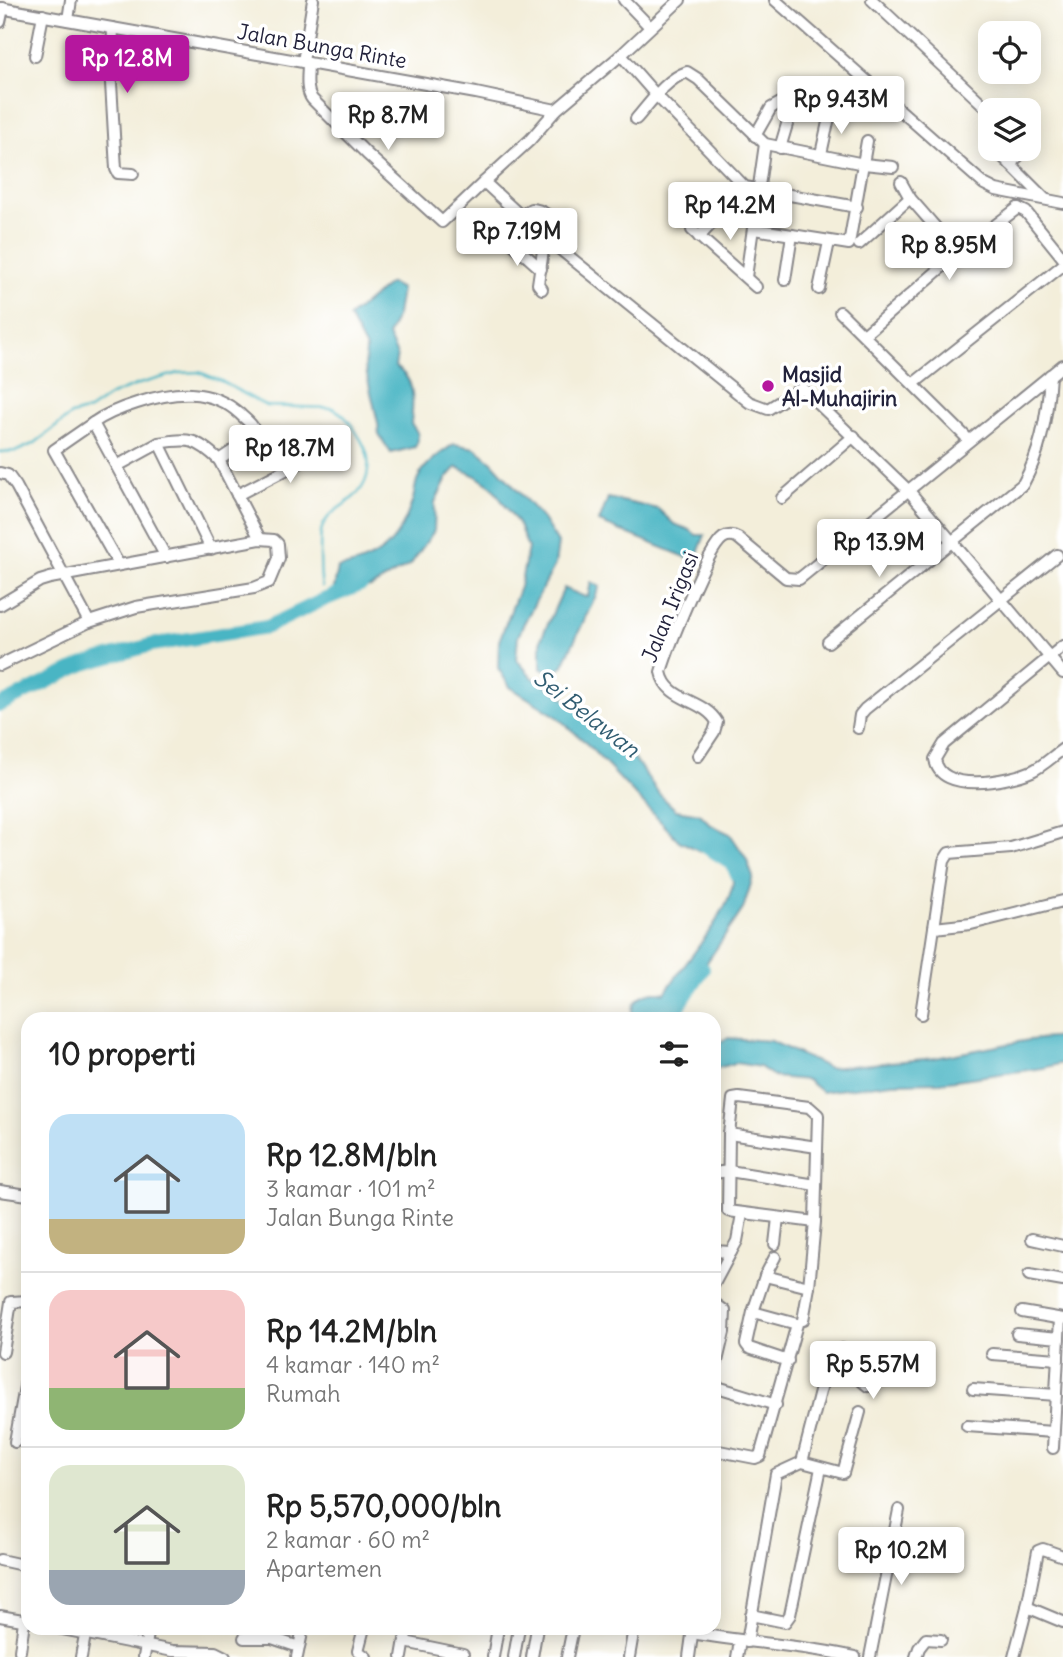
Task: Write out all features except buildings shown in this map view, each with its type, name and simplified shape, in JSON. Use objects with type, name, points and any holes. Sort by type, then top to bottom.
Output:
[{"type":"street","points":[[68,20],[71,0]]},
{"type":"street","points":[[313,0],[306,62],[308,94],[367,154],[442,222],[530,140],[556,110],[680,0]]},
{"type":"street","points":[[624,0],[650,27]]},
{"type":"street","points":[[775,0],[984,184],[996,190],[1063,203]]},
{"type":"street","points":[[872,0],[978,100]]},
{"type":"street","points":[[0,22],[1,8]]},
{"type":"street","name":"Jalan Bunga Rinte","points":[[1,8],[476,93],[556,110]]},
{"type":"street","points":[[35,56],[43,15]]},
{"type":"street","points":[[113,28],[111,83],[116,169],[122,174],[132,174]]},
{"type":"street","points":[[621,55],[745,187],[857,207]]},
{"type":"street","points":[[636,119],[656,95],[682,73],[691,74],[765,144],[864,164],[893,167]]},
{"type":"street","points":[[755,136],[771,108],[780,103],[788,104],[788,121],[780,148]]},
{"type":"street","points":[[821,154],[830,113]]},
{"type":"street","points":[[754,229],[849,244],[867,141]]},
{"type":"street","points":[[746,277],[765,144]]},
{"type":"street","points":[[1008,161],[1045,199]]},
{"type":"street","points":[[1010,164],[1013,161]]},
{"type":"street","points":[[484,181],[521,217],[749,402],[768,409],[802,388],[909,491],[1063,673]]},
{"type":"street","points":[[901,182],[910,198],[958,253]]},
{"type":"street","points":[[745,187],[696,234],[756,288]]},
{"type":"street","points":[[1017,194],[1018,208]]},
{"type":"street","points":[[859,244],[910,198]]},
{"type":"street","points":[[864,335],[958,253],[1018,208]]},
{"type":"street","points":[[1018,208],[1026,212],[1063,258]]},
{"type":"street","points":[[521,217],[531,209],[540,209],[563,232]]},
{"type":"street","points":[[785,280],[792,235]]},
{"type":"street","points":[[541,289],[538,284],[545,237]]},
{"type":"street","points":[[819,289],[830,242]]},
{"type":"street","points":[[513,244],[541,269]]},
{"type":"street","points":[[914,384],[1063,265]]},
{"type":"street","points":[[840,312],[969,440]]},
{"type":"street","name":"Jalan Irigasi","points":[[698,756],[714,732],[717,722],[712,714],[672,692],[663,682],[662,671],[706,563],[724,537],[732,535],[738,538],[786,578],[799,579],[1063,365]]},
{"type":"street","points":[[828,642],[1023,484],[1036,453],[1050,375]]},
{"type":"street","points":[[119,565],[54,450],[108,412],[162,395],[195,393],[216,399],[236,411],[256,430],[255,436],[249,442],[219,460]]},
{"type":"street","points":[[93,423],[166,557]]},
{"type":"street","points":[[782,498],[854,436]]},
{"type":"street","points":[[117,466],[159,443],[181,439],[197,441],[219,460],[260,539]]},
{"type":"street","points":[[159,443],[211,549]]},
{"type":"street","points":[[237,495],[328,448]]},
{"type":"street","points":[[0,472],[8,475],[16,486],[89,622]]},
{"type":"street","points":[[0,606],[40,581],[260,539],[274,540],[279,549],[279,558],[269,582],[254,588],[136,607],[89,622],[0,665]]},
{"type":"street","points":[[858,728],[860,715],[865,709],[1057,555]]},
{"type":"street","points":[[1063,646],[944,744],[935,759],[936,766],[952,779],[994,782],[1034,770],[1063,749]]},
{"type":"street","points":[[921,1014],[944,861],[948,853],[1012,848],[1063,832]]},
{"type":"street","points":[[934,928],[971,924],[1063,901]]},
{"type":"street","points":[[727,1211],[731,1103],[735,1098],[809,1107],[818,1115],[815,1222],[803,1320]]},
{"type":"street","points":[[729,1134],[817,1147]]},
{"type":"street","points":[[721,1172],[730,1171],[816,1185]]},
{"type":"street","points":[[0,1191],[21,1194]]},
{"type":"street","points":[[721,1211],[815,1222]]},
{"type":"street","points":[[721,1271],[737,1241],[742,1214]]},
{"type":"street","points":[[775,1244],[778,1218]]},
{"type":"street","points":[[1032,1239],[1063,1246]]},
{"type":"street","points":[[721,1251],[731,1252]]},
{"type":"street","points":[[775,1257],[753,1311],[746,1344],[748,1348],[788,1361]]},
{"type":"street","points":[[1030,1275],[1063,1281]]},
{"type":"street","points":[[765,1276],[809,1287]]},
{"type":"street","points":[[3,1352],[11,1302],[21,1301]]},
{"type":"street","points":[[721,1308],[725,1311],[721,1345]]},
{"type":"street","points":[[721,1451],[755,1458],[760,1456],[797,1324],[753,1311]]},
{"type":"street","points":[[1022,1312],[1061,1319],[1052,1448]]},
{"type":"street","points":[[1017,1334],[1059,1338]]},
{"type":"street","points":[[802,1462],[823,1378],[842,1349]]},
{"type":"street","points":[[834,1365],[868,1386],[871,1384],[880,1351]]},
{"type":"street","points":[[992,1354],[1058,1359]]},
{"type":"street","points":[[721,1388],[776,1405]]},
{"type":"street","points":[[973,1389],[1056,1395]]},
{"type":"street","points":[[15,1442],[21,1409]]},
{"type":"street","points":[[737,1657],[751,1615],[775,1475],[802,1462],[840,1473],[845,1471],[860,1412]]},
{"type":"street","points":[[967,1426],[1054,1432]]},
{"type":"street","points":[[751,1615],[785,1622],[790,1615],[821,1468]]},
{"type":"street","points":[[870,1657],[900,1510]]},
{"type":"street","points":[[1014,1657],[1038,1551],[1043,1549],[1063,1556]]},
{"type":"street","points":[[0,1560],[21,1565]]},
{"type":"street","points":[[1027,1607],[1063,1622]]},
{"type":"street","points":[[0,1616],[21,1620]]},
{"type":"street","points":[[20,1651],[23,1635]]},
{"type":"street","points":[[81,1657],[85,1635],[147,1644],[173,1651],[215,1652],[225,1657]]},
{"type":"street","points":[[144,1657],[148,1635]]},
{"type":"street","points":[[359,1657],[362,1635]]},
{"type":"street","points":[[402,1657],[406,1635]]},
{"type":"street","points":[[493,1657],[497,1635]]},
{"type":"street","points":[[513,1657],[518,1635]]},
{"type":"street","points":[[532,1657],[536,1635]]},
{"type":"street","points":[[567,1657],[572,1635]]},
{"type":"street","points":[[629,1657],[633,1635]]},
{"type":"street","points":[[689,1657],[692,1635]]},
{"type":"street","points":[[714,1635],[804,1652],[851,1657]]},
{"type":"street","points":[[244,1638],[272,1638],[298,1652]]},
{"type":"street","points":[[916,1657],[926,1639],[941,1640]]},
{"type":"street","points":[[405,1642],[463,1654]]},
{"type":"street","points":[[767,1657],[770,1644]]},
{"type":"water","points":[[390,283],[401,289],[397,315],[388,336],[397,355],[395,367],[407,378],[410,385],[413,399],[411,424],[418,438],[415,447],[391,453],[379,435],[365,367],[366,349],[349,317]]},
{"type":"water","points":[[454,444],[475,448],[492,462],[543,519],[558,543],[555,565],[518,637],[516,659],[532,677],[622,741],[660,795],[676,810],[700,814],[711,825],[730,834],[746,858],[753,877],[743,909],[691,986],[685,999],[684,1012],[633,1011],[641,996],[652,992],[665,993],[716,922],[730,893],[733,880],[731,863],[714,850],[700,851],[679,841],[584,741],[556,716],[510,687],[498,668],[499,641],[520,587],[528,548],[519,525],[492,487],[457,467],[447,478],[435,502],[434,531],[411,564],[371,587],[333,593],[338,568],[366,560],[387,547],[395,537],[408,514],[417,480],[434,459]]},
{"type":"water","points":[[608,498],[658,509],[674,524],[696,535],[705,535],[695,561],[599,522]]},
{"type":"water","points":[[591,582],[600,587],[562,667],[554,672],[541,669],[541,639],[564,588],[585,597],[588,596]]},
{"type":"water","points":[[1063,1037],[1063,1063],[941,1082],[892,1083],[822,1092],[807,1080],[775,1077],[760,1067],[736,1063],[721,1067],[721,1041],[727,1038],[771,1041],[829,1068],[935,1058],[1029,1040]]},
{"type":"waterway","points":[[0,452],[17,451],[35,443],[71,415],[89,410],[111,395],[179,373],[199,372],[266,406],[332,408],[345,417],[355,430],[368,457],[368,466],[367,476],[358,493],[331,514],[322,528],[322,587]]},
{"type":"waterway","name":"Sei Belawan","points":[[0,705],[84,664],[151,645],[267,627],[362,584]]},
{"type":"waterway","name":"Sei Belawan","points":[[695,840],[732,863],[737,875]]},
{"type":"waterway","name":"Sei Belawan","points":[[675,1012],[703,969]]},
{"type":"place","name":"Masjid Al-Muhajirin","points":[[768,386]]}]
